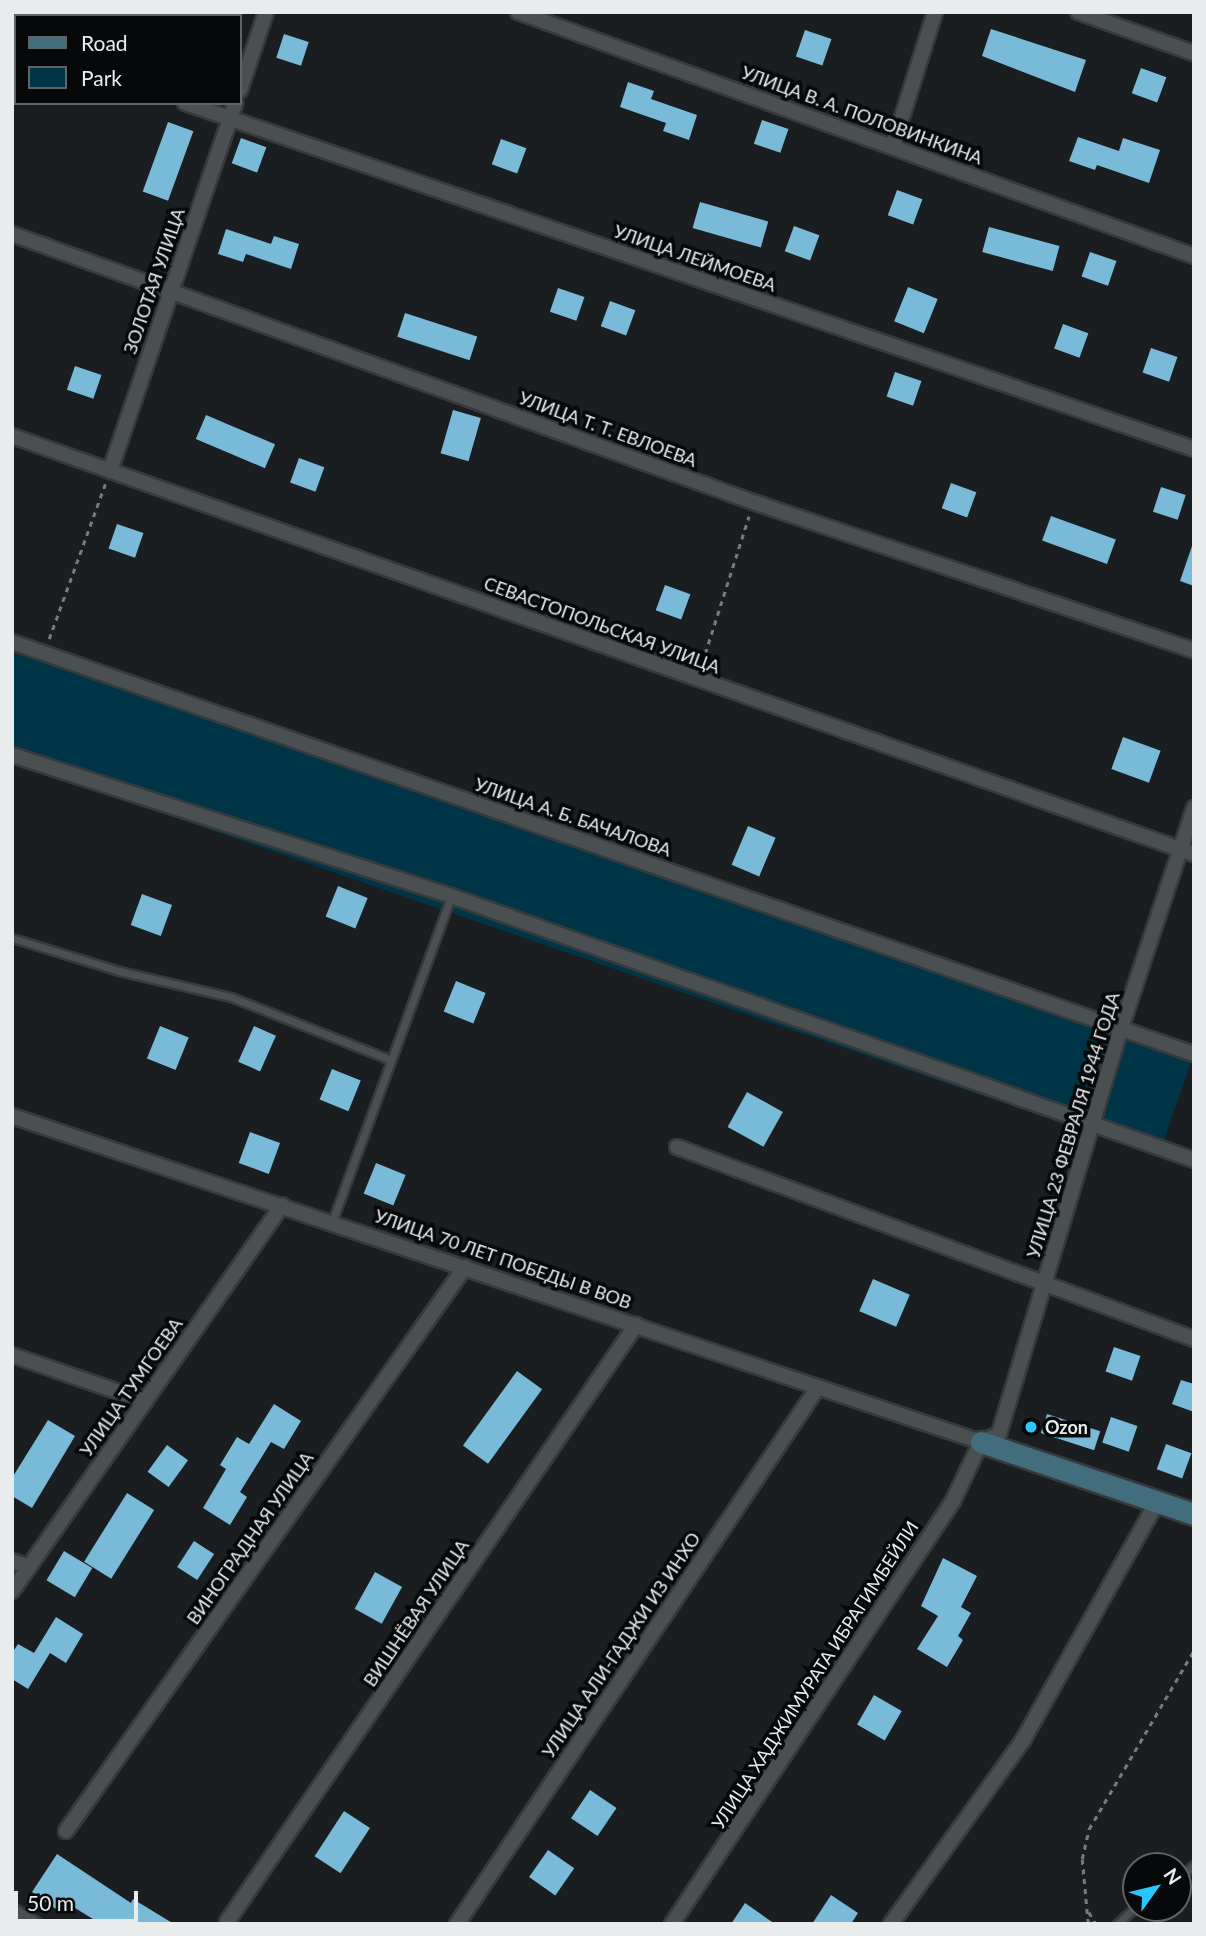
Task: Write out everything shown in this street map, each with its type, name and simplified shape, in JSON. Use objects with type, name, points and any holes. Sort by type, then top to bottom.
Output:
[{"type":"street","points":[[242,84],[266,12]]},
{"type":"street","name":"УЛИЦА В. А. ПОЛОВИНКИНА","points":[[518,12],[1194,256]]},
{"type":"street","points":[[893,146],[935,12]]},
{"type":"street","points":[[1078,12],[1194,54]]},
{"type":"street","name":"УЛИЦА ЛЕЙМОЕВА","points":[[191,105],[1194,449]]},
{"type":"street","name":"ЗОЛОТАЯ УЛИЦА","points":[[110,471],[234,105]]},
{"type":"street","name":"УЛИЦА Т. Т. ЕВЛОЕВА","points":[[12,234],[753,502],[1194,649]]},
{"type":"street","name":"СЕВАСТОПОЛЬСКАЯ УЛИЦА","points":[[12,436],[1187,852]]},
{"type":"street","name":"УЛИЦА А. Б. БАЧАЛОВА","points":[[12,642],[1194,1054]]},
{"type":"street","points":[[12,755],[451,896],[1093,1127],[1194,1160]]},
{"type":"street","name":"УЛИЦА 23 ФЕВРАЛЯ 1944 ГОДА","points":[[981,1442],[999,1434],[1121,1028],[1187,852],[1194,808]]},
{"type":"street","name":"УЛИЦА 70 ЛЕТ ПОБЕДЫ В ВОВ","points":[[12,1116],[981,1442]]},
{"type":"street","points":[[677,1147],[1044,1287],[1194,1339]]},
{"type":"street","name":"УЛИЦА ТУМГОЕВА","points":[[12,1591],[282,1205]]},
{"type":"street","name":"ВИНОГРАДНАЯ УЛИЦА","points":[[66,1831],[465,1267]]},
{"type":"street","name":"ВИШНЁВАЯ УЛИЦА","points":[[227,1922],[636,1325]]},
{"type":"street","points":[[12,1355],[145,1401]]},
{"type":"street","name":"УЛИЦА АЛИ-ГАДЖИ ИЗ ИНХО","points":[[457,1924],[818,1387]]},
{"type":"street","points":[[981,1442],[1194,1514]]},
{"type":"street","name":"УЛИЦА ХАДЖИМУРАТА ИБРАГИМБЕЙЛИ","points":[[672,1924],[953,1501],[981,1442]]},
{"type":"street","points":[[891,1924],[1023,1740],[1157,1502]]},
{"type":"street","points":[[12,1561],[29,1567]]},
{"type":"street","points":[[12,1911],[34,1924]]},
{"type":"lane","points":[[332,1222],[451,896]]},
{"type":"lane","points":[[12,938],[119,971],[230,997],[391,1060]]},
{"type":"path","points":[[44,653],[110,471]]},
{"type":"path","points":[[697,679],[753,502]]},
{"type":"path","points":[[1088,1924],[1083,1859],[1089,1829],[1194,1650]]},
{"type":"path","points":[[1089,1912],[1096,1924]]},
{"type":"green space","points":[[12,643],[1194,1050],[1158,1156],[12,761]]},
{"type":"building","points":[[991,29],[1086,60],[1075,92],[982,56]]},
{"type":"building","points":[[805,30],[831,39],[822,66],[796,56]]},
{"type":"building","points":[[284,34],[309,42],[301,66],[276,58]]},
{"type":"building","points":[[1141,68],[1166,77],[1157,103],[1132,93]]},
{"type":"building","points":[[628,82],[654,91],[651,99],[697,115],[689,140],[663,131],[666,123],[620,107]]},
{"type":"building","points":[[762,120],[788,129],[780,153],[754,144]]},
{"type":"building","points":[[168,122],[193,131],[168,201],[143,192]]},
{"type":"building","points":[[1078,137],[1119,151],[1123,138],[1160,150],[1149,183],[1097,165],[1095,170],[1069,161]]},
{"type":"building","points":[[241,138],[266,147],[257,173],[232,163]]},
{"type":"building","points":[[501,139],[526,148],[517,174],[492,164]]},
{"type":"building","points":[[897,190],[922,199],[913,225],[888,215]]},
{"type":"building","points":[[700,202],[768,222],[761,248],[693,228]]},
{"type":"building","points":[[794,226],[819,235],[810,261],[785,251]]},
{"type":"building","points":[[989,227],[1060,246],[1053,271],[982,252]]},
{"type":"building","points":[[226,229],[271,244],[274,236],[299,244],[291,269],[246,254],[243,262],[218,254]]},
{"type":"building","points":[[1090,252],[1116,261],[1108,286],[1082,277]]},
{"type":"building","points":[[908,287],[938,299],[924,333],[894,321]]},
{"type":"building","points":[[558,288],[584,297],[576,321],[550,312]]},
{"type":"building","points":[[610,301],[635,310],[626,336],[601,326]]},
{"type":"building","points":[[405,313],[477,336],[470,360],[397,337]]},
{"type":"building","points":[[1063,324],[1088,333],[1079,358],[1054,348]]},
{"type":"building","points":[[1151,348],[1177,357],[1169,382],[1143,373]]},
{"type":"building","points":[[75,366],[101,375],[93,399],[67,390]]},
{"type":"building","points":[[895,372],[921,381],[913,406],[887,397]]},
{"type":"building","points":[[453,410],[481,418],[468,461],[441,453]]},
{"type":"building","points":[[206,415],[275,444],[265,468],[196,439]]},
{"type":"building","points":[[299,458],[324,467],[315,492],[290,482]]},
{"type":"building","points":[[951,483],[976,492],[967,518],[942,508]]},
{"type":"building","points":[[1161,487],[1186,495],[1178,520],[1153,512]]},
{"type":"building","points":[[1051,516],[1116,540],[1107,564],[1042,540]]},
{"type":"building","points":[[117,524],[143,533],[135,558],[109,549]]},
{"type":"building","points":[[1192,546],[1194,547],[1194,586],[1180,581]]},
{"type":"building","points":[[665,585],[690,594],[681,620],[656,610]]},
{"type":"building","points":[[1123,737],[1161,751],[1149,783],[1111,769]]},
{"type":"building","points":[[748,826],[776,838],[759,876],[732,865]]},
{"type":"building","points":[[338,886],[368,898],[355,929],[326,917]]},
{"type":"building","points":[[142,894],[172,905],[161,936],[131,925]]},
{"type":"building","points":[[456,981],[486,993],[473,1024],[444,1012]]},
{"type":"building","points":[[160,1026],[189,1038],[176,1070],[147,1058]]},
{"type":"building","points":[[254,1026],[276,1036],[260,1071],[238,1062]]},
{"type":"building","points":[[332,1069],[361,1081],[348,1111],[320,1100]]},
{"type":"building","points":[[747,1092],[783,1112],[763,1147],[728,1127]]},
{"type":"building","points":[[250,1132],[280,1143],[269,1174],[239,1163]]},
{"type":"building","points":[[376,1163],[406,1175],[393,1206],[364,1194]]},
{"type":"building","points":[[873,1279],[910,1295],[896,1327],[859,1311]]},
{"type":"building","points":[[1114,1347],[1140,1356],[1132,1381],[1106,1372]]},
{"type":"building","points":[[517,1371],[542,1389],[488,1464],[463,1445]]},
{"type":"building","points":[[1181,1380],[1194,1384],[1194,1412],[1172,1404]]},
{"type":"building","points":[[274,1404],[301,1421],[284,1449],[271,1442],[240,1492],[247,1497],[230,1525],[203,1508],[226,1469],[220,1465],[237,1437],[249,1444]]},
{"type":"building","points":[[1047,1414],[1100,1431],[1094,1450],[1041,1433]]},
{"type":"building","points":[[1111,1417],[1137,1426],[1129,1452],[1102,1443]]},
{"type":"building","points":[[48,1420],[75,1436],[32,1508],[12,1496],[12,1478]]},
{"type":"building","points":[[1166,1444],[1191,1453],[1182,1479],[1157,1469]]},
{"type":"building","points":[[167,1445],[188,1460],[169,1487],[148,1472]]},
{"type":"building","points":[[127,1493],[154,1510],[111,1579],[84,1562]]},
{"type":"building","points":[[194,1541],[214,1554],[197,1580],[177,1567]]},
{"type":"building","points":[[64,1551],[92,1568],[75,1597],[46,1580]]},
{"type":"building","points":[[943,1558],[977,1576],[961,1607],[971,1613],[958,1636],[963,1640],[947,1667],[917,1649],[938,1616],[921,1606]]},
{"type":"building","points":[[375,1572],[402,1587],[382,1624],[355,1609]]},
{"type":"building","points":[[56,1617],[83,1634],[66,1663],[50,1653],[28,1689],[12,1679],[12,1653],[18,1644],[34,1653]]},
{"type":"building","points":[[874,1695],[902,1711],[885,1740],[857,1724]]},
{"type":"building","points":[[590,1790],[617,1808],[598,1836],[571,1818]]},
{"type":"building","points":[[344,1811],[370,1828],[341,1873],[315,1856]]},
{"type":"building","points":[[548,1850],[574,1868],[555,1895],[529,1877]]},
{"type":"building","points":[[57,1854],[131,1903],[133,1899],[174,1924],[101,1924],[62,1900],[56,1909],[32,1892]]},
{"type":"building","points":[[831,1895],[858,1913],[851,1924],[812,1924]]},
{"type":"building","points":[[745,1903],[775,1924],[731,1924]]},
{"type":"place","name":"Ozon","points":[[1031,1427]]}]
